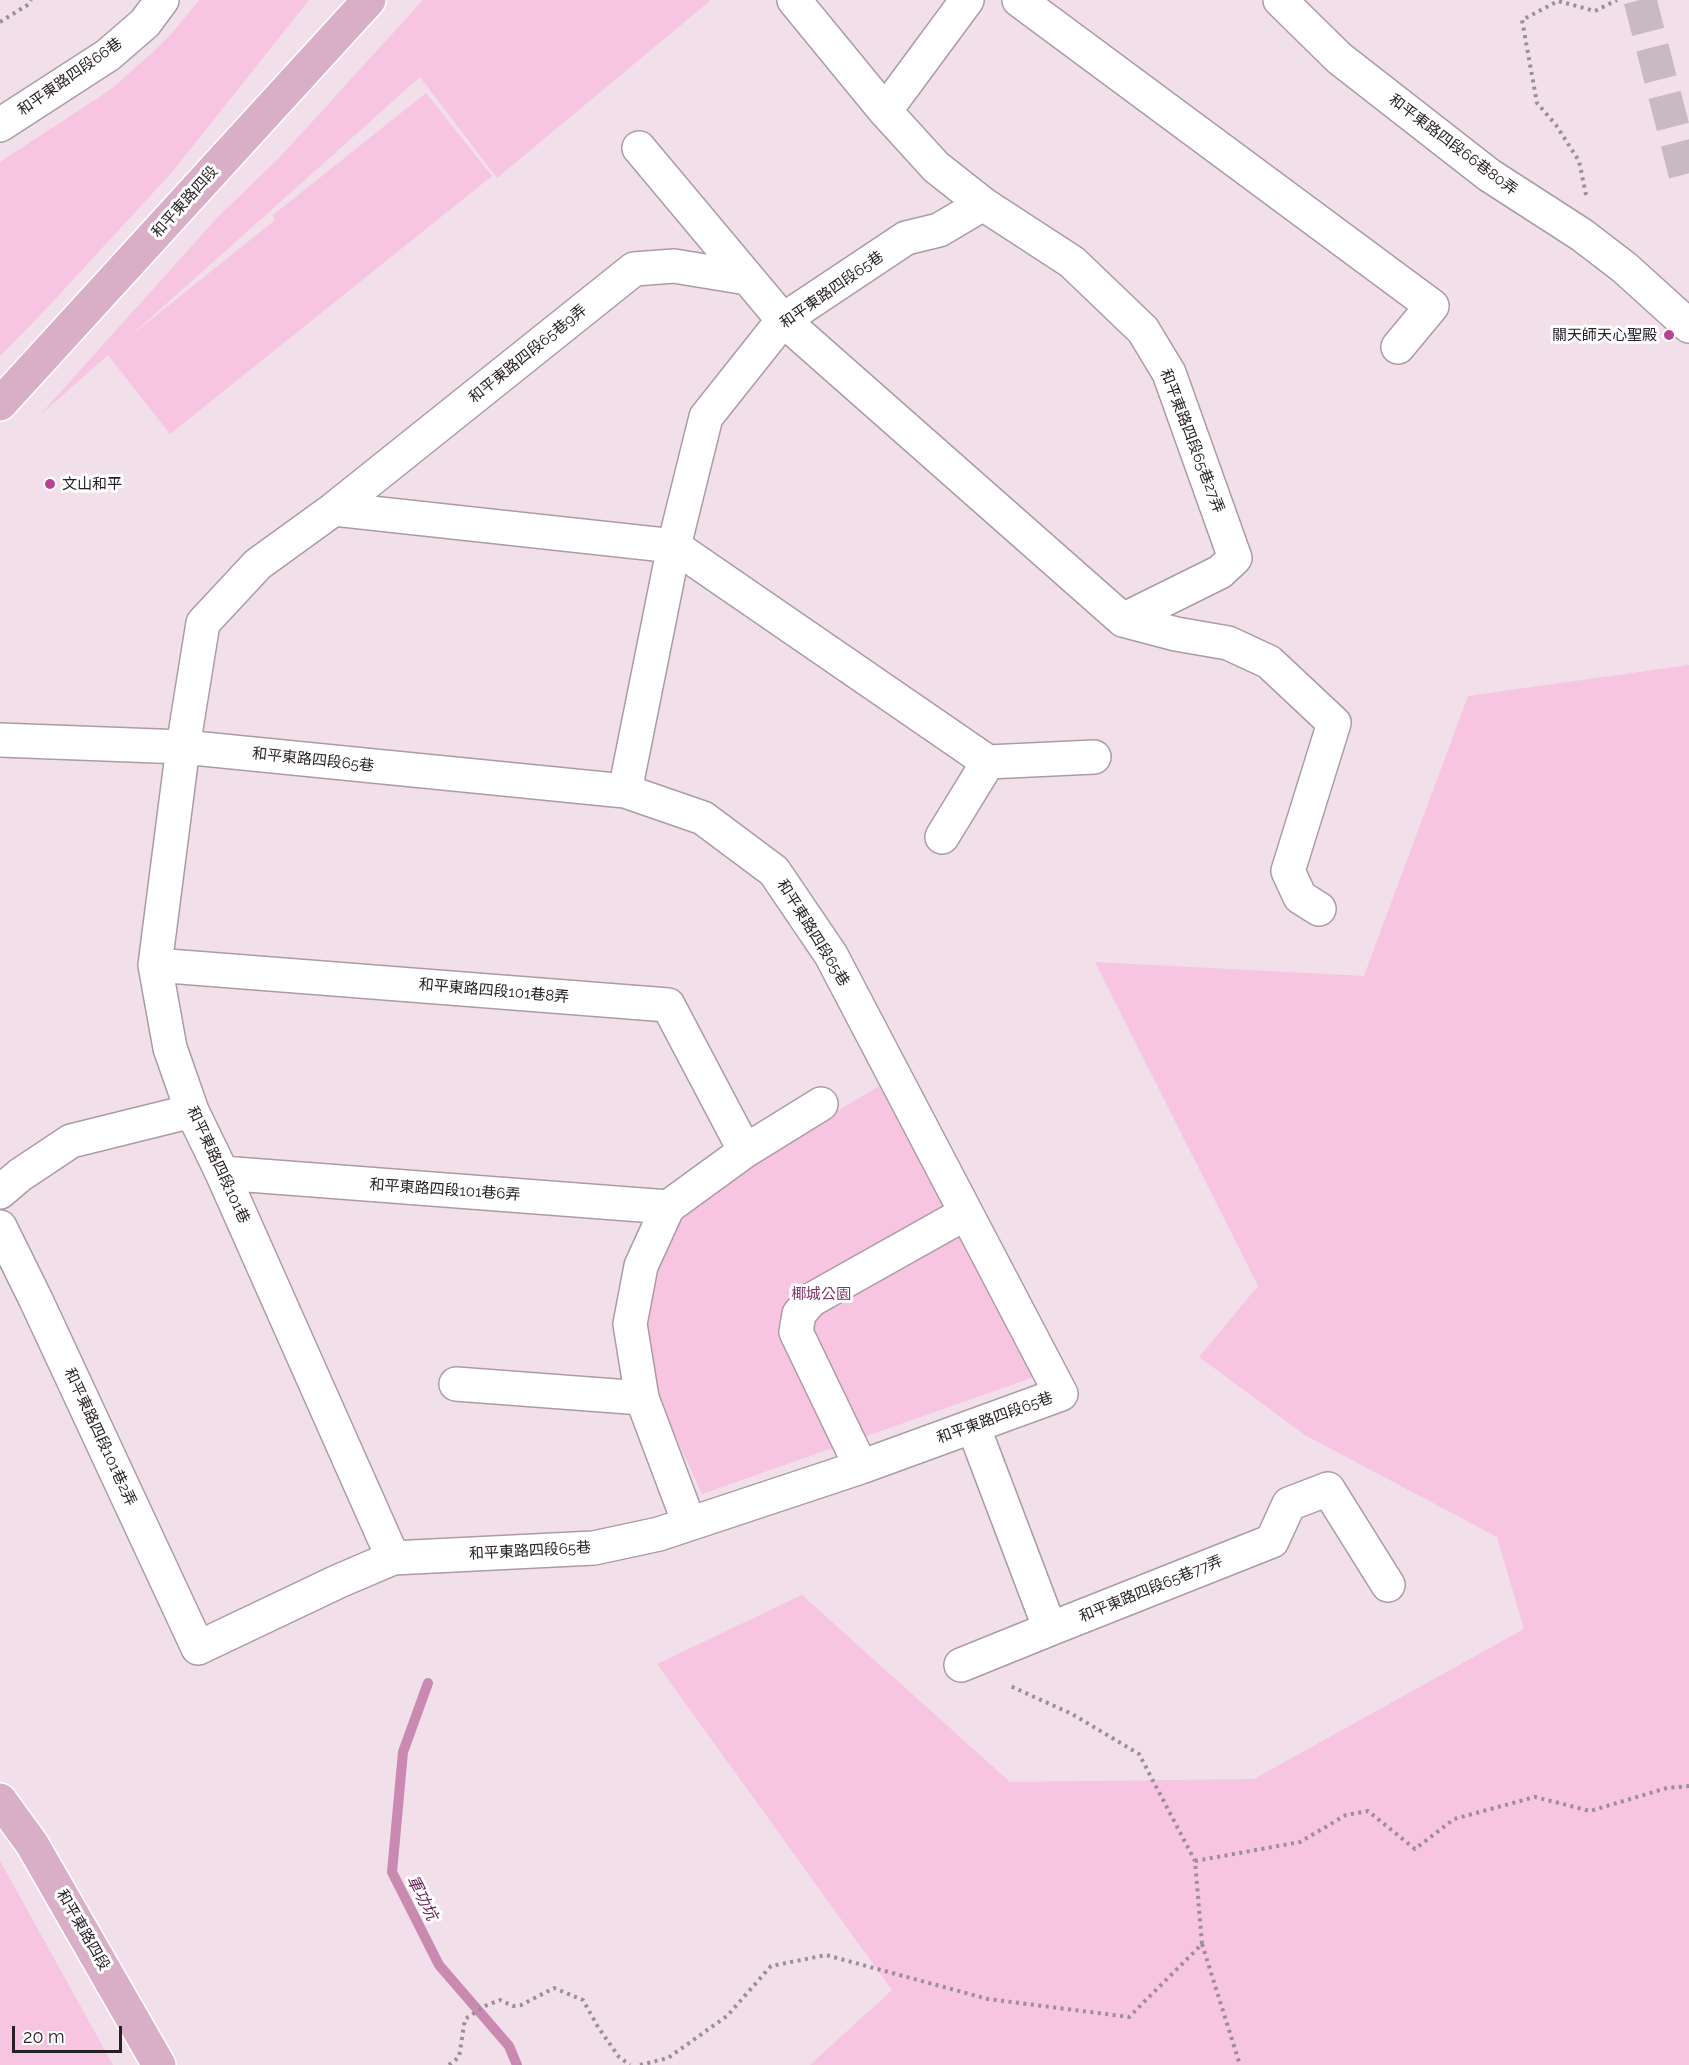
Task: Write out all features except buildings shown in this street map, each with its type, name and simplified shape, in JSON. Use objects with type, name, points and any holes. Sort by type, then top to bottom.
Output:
[{"type":"main road","name":"和平東路四段","points":[[0,404],[369,0]]},
{"type":"main road","name":"和平東路四段","points":[[0,1800],[32,1844],[159,2065]]},
{"type":"street","name":"和平東路四段66巷","points":[[0,125],[108,55],[145,23],[162,0]]},
{"type":"street","points":[[794,0],[885,111],[936,167],[983,204]]},
{"type":"street","points":[[885,111],[967,0]]},
{"type":"street","points":[[1019,0],[1432,306],[1398,347]]},
{"type":"street","name":"和平東路四段66巷80弄","points":[[1280,0],[1338,58],[1489,176],[1582,235],[1625,268],[1689,326]]},
{"type":"street","points":[[639,148],[783,320],[1123,620],[1176,634],[1228,643],[1269,662],[1334,723],[1288,871],[1300,897],[1319,909]]},
{"type":"street","name":"和平東路四段65巷","points":[[625,791],[674,546],[706,417],[783,320],[906,238],[939,230],[983,204]]},
{"type":"street","name":"和平東路四段65巷27弄","points":[[983,204],[1072,262],[1143,330],[1168,373],[1235,558],[1220,572],[1123,620]]},
{"type":"street","name":"和平東路四段65巷9弄","points":[[183,747],[203,623],[258,564],[334,509],[634,269],[674,266],[747,278]]},
{"type":"street","points":[[334,509],[674,546],[988,762],[1094,757]]},
{"type":"street","name":"和平東路四段65巷","points":[[0,740],[183,747],[625,791],[703,818],[774,871],[831,955],[1061,1394],[861,1467],[659,1534],[594,1548],[393,1557],[198,1648]]},
{"type":"street","name":"和平東路四段101巷","points":[[183,747],[154,964],[170,1048],[192,1111],[222,1173],[393,1557]]},
{"type":"street","points":[[942,837],[988,762]]},
{"type":"street","name":"和平東路四段101巷8弄","points":[[154,964],[668,1005],[745,1151]]},
{"type":"street","points":[[689,1523],[642,1398],[630,1324],[641,1266],[668,1207],[745,1151],[821,1104]]},
{"type":"street","points":[[0,1192],[20,1175],[71,1141],[192,1111]]},
{"type":"street","name":"和平東路四段101巷6弄","points":[[222,1173],[668,1207]]},
{"type":"street","points":[[861,1467],[796,1332],[799,1314],[811,1300],[966,1213]]},
{"type":"street","name":"和平東路四段101巷2弄","points":[[0,1227],[198,1648]]},
{"type":"street","points":[[456,1384],[642,1398]]},
{"type":"street","points":[[961,1665],[1050,1629],[973,1426]]},
{"type":"street","name":"和平東路四段65巷77弄","points":[[1050,1629],[1272,1541],[1289,1504],[1328,1489],[1388,1585]]},
{"type":"path","points":[[0,22],[32,0]]},
{"type":"path","points":[[1582,235],[1586,193],[1579,161],[1556,125],[1537,103],[1522,20],[1558,1],[1596,11],[1617,0]]},
{"type":"path","points":[[961,1665],[1072,1714],[1139,1754],[1194,1861],[1202,1944],[1240,2065]]},
{"type":"path","points":[[1194,1861],[1300,1842],[1346,1815],[1368,1810],[1415,1849],[1454,1819],[1535,1797],[1590,1811],[1667,1788],[1689,1786]]},
{"type":"path","points":[[640,2065],[668,2058],[727,2016],[771,1966],[826,1955],[988,1999],[1129,2017],[1202,1944]]},
{"type":"path","points":[[449,2065],[459,2057],[465,2019],[486,2005],[500,2000],[513,2006],[521,2005],[554,1988],[584,2000],[598,2027],[619,2057],[630,2065]]},
{"type":"green space","points":[[199,0],[309,0],[172,172],[0,356],[0,162],[110,90],[173,32]]},
{"type":"green space","points":[[423,0],[711,0],[497,178],[420,77],[128,338],[275,220],[273,215],[426,93],[492,176],[170,434],[108,355],[40,415],[216,219],[280,157]]},
{"type":"green space","points":[[1689,665],[1689,2065],[810,2065],[892,1990],[657,1664],[802,1595],[1010,1782],[1254,1779],[1524,1629],[1497,1537],[1305,1435],[1199,1357],[1258,1286],[1095,962],[1364,976],[1468,696]]},
{"type":"green space","name":"椰城公園","points":[[881,1085],[1034,1377],[702,1494],[648,1375],[645,1299],[665,1243],[696,1202],[732,1174]]},
{"type":"green space","points":[[0,1861],[113,2065],[0,2065]]},
{"type":"waterway","name":"軍功坑","points":[[428,1683],[403,1752],[392,1872],[439,1965],[509,2046],[517,2065]]},
{"type":"tunnel","points":[[1640,0],[1689,189]]},
{"type":"place","name":"關天師天心聖殿","points":[[1669,335]]},
{"type":"place","name":"文山和平","points":[[50,484]]}]
